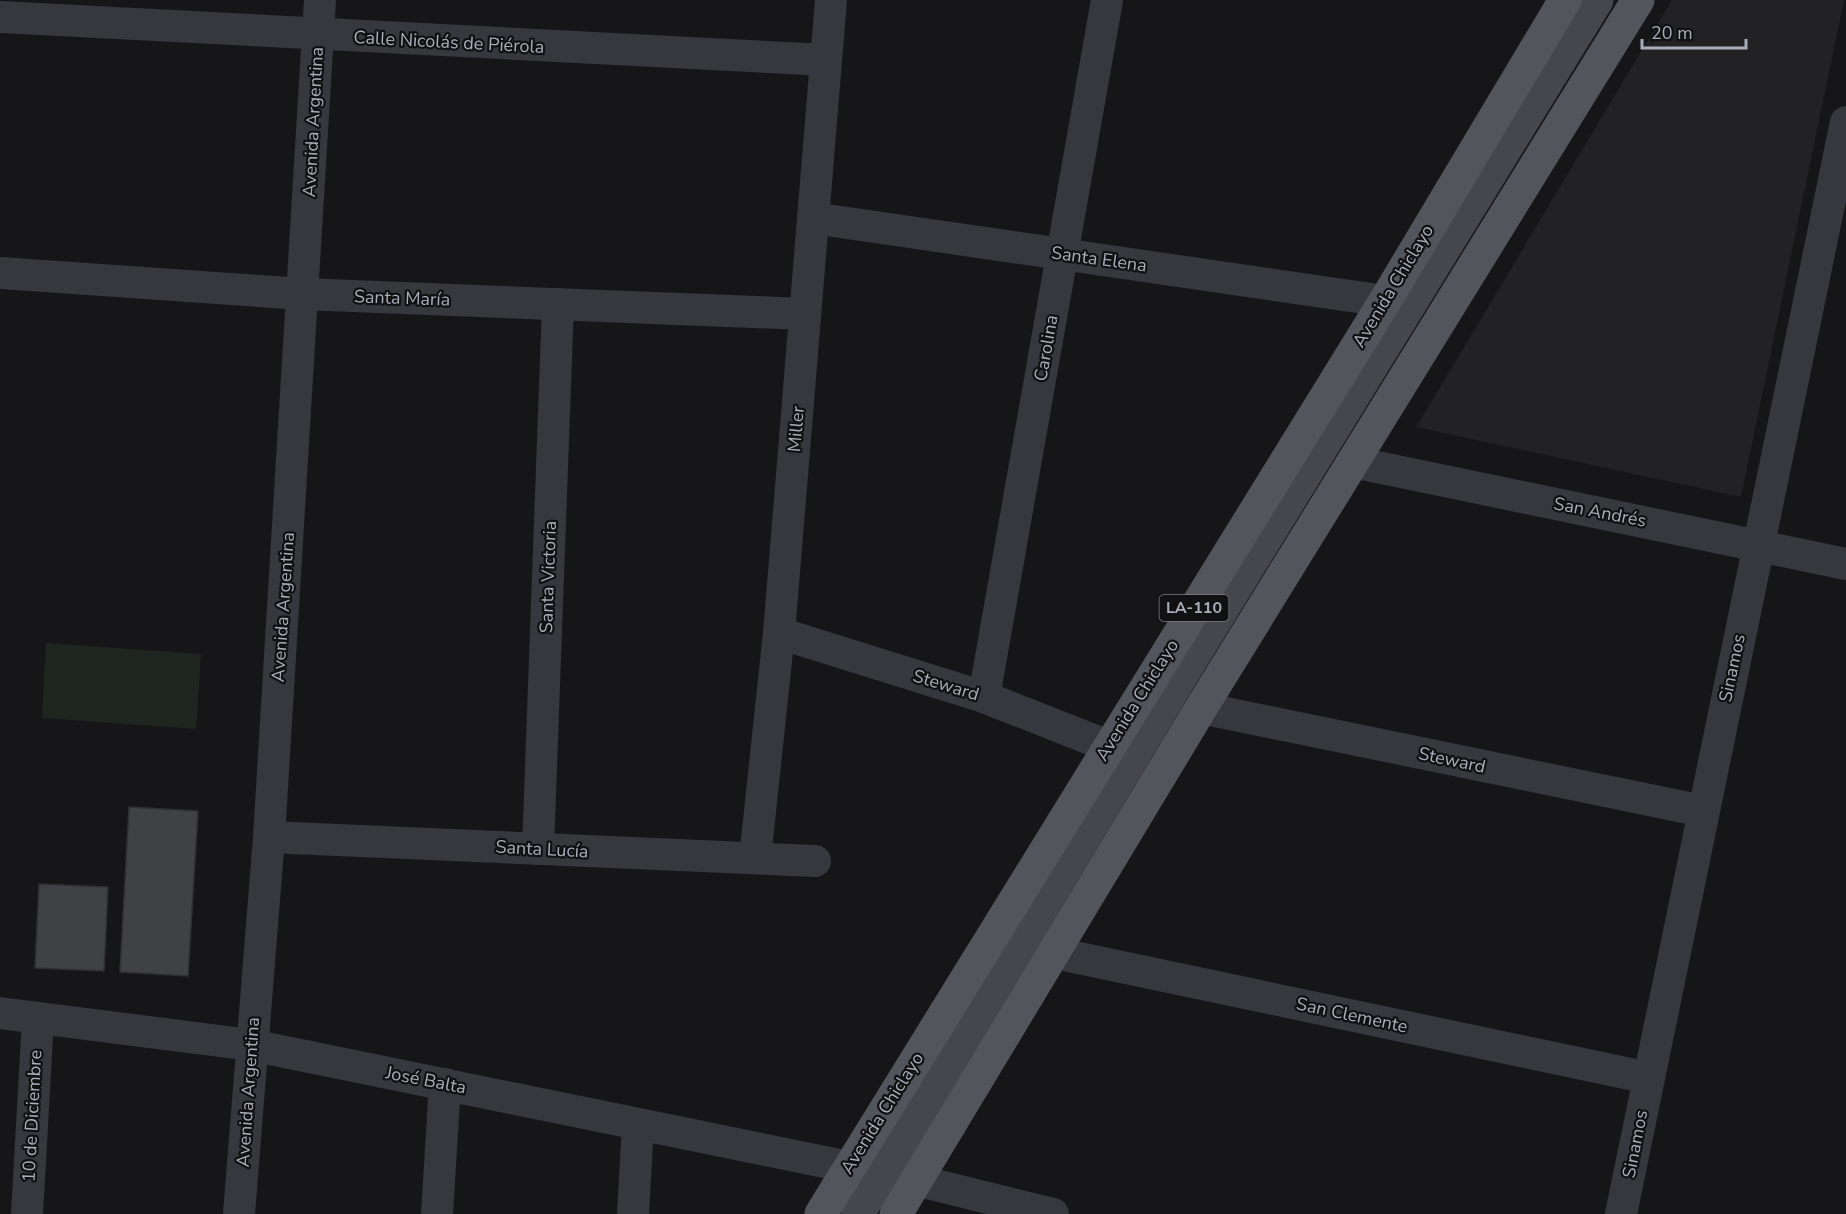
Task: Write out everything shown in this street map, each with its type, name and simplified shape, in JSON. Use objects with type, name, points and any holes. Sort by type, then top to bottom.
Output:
[{"type":"main road","name":"Avenida Chiclayo","points":[[820,1214],[1384,301],[1565,0]]},
{"type":"main road","name":"LA-110","points":[[896,1214],[1201,708],[1638,0]]},
{"type":"street","name":"Avenida Argentina","points":[[240,1214],[251,1045],[269,837],[320,0]]},
{"type":"street","name":"Miller","points":[[755,858],[779,633],[831,0]]},
{"type":"street","name":"Carolina","points":[[984,697],[1107,0]]},
{"type":"street","name":"Avenida Chiclayo","points":[[858,1214],[1185,670],[1597,0]]},
{"type":"street","name":"Calle Nicolás de Piérola","points":[[0,17],[826,60]]},
{"type":"street","name":"Sinamos","points":[[1621,1214],[1757,544],[1846,122]]},
{"type":"street","name":"Santa Elena","points":[[813,218],[1384,301]]},
{"type":"street","name":"Santa María","points":[[0,273],[302,294],[805,314]]},
{"type":"street","name":"Santa Victoria","points":[[538,849],[558,304]]},
{"type":"street","name":"San Andrés","points":[[1353,462],[1846,564]]},
{"type":"street","name":"Steward","points":[[779,633],[984,697],[1108,746]]},
{"type":"street","name":"Steward","points":[[1201,708],[1703,811]]},
{"type":"street","name":"Santa Lucía","points":[[269,837],[815,861]]},
{"type":"street","name":"San Clemente","points":[[1055,952],[1649,1078]]},
{"type":"street","name":"José Balta","points":[[0,1013],[251,1045],[849,1167]]},
{"type":"street","name":"10 de Diciembre","points":[[27,1214],[38,1018]]},
{"type":"street","points":[[437,1214],[445,1084]]},
{"type":"street","points":[[633,1214],[638,1124]]},
{"type":"street","points":[[915,1180],[1053,1214]]},
{"type":"shaded area","points":[[1672,0],[1844,0],[1741,497],[1416,427]]},
{"type":"shaded area","points":[[46,643],[201,654],[196,729],[42,718]]},
{"type":"building","points":[[129,807],[198,811],[188,976],[120,972]]},
{"type":"building","points":[[39,884],[108,887],[104,971],[35,968]]}]
